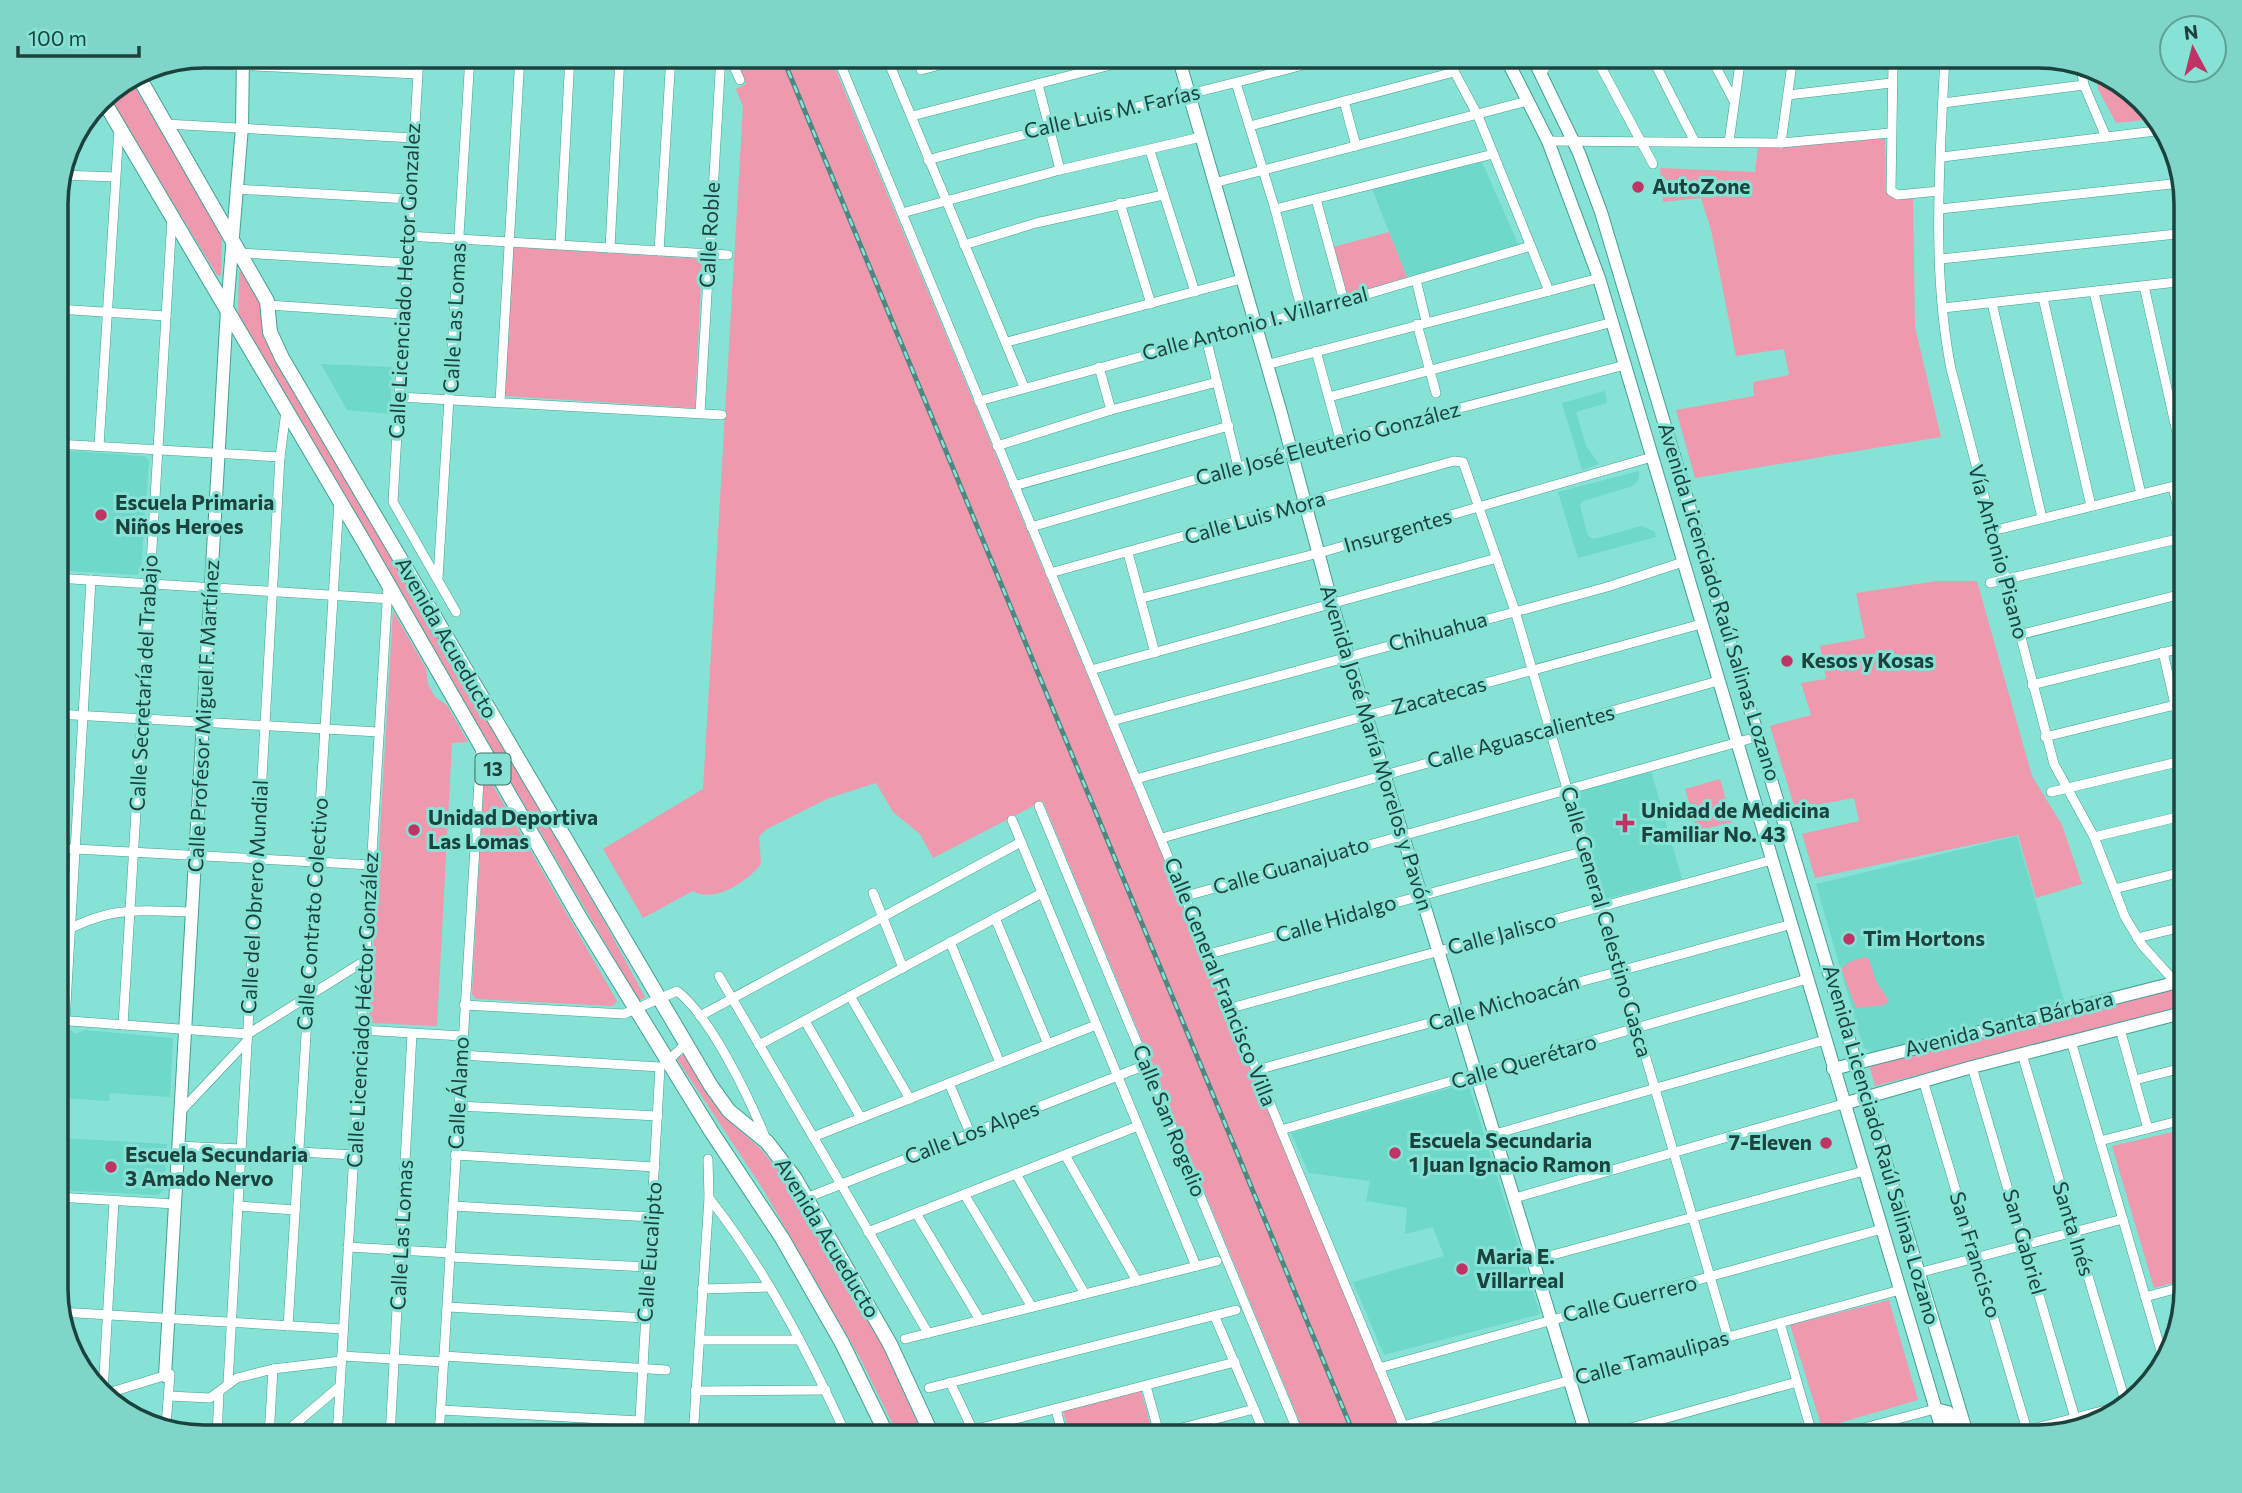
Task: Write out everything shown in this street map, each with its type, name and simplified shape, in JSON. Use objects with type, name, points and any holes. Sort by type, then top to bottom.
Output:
[{"type":"main road","name":"Avenida Acueducto","points":[[142,83],[241,253],[268,305],[270,332],[282,358],[724,1105],[767,1142],[806,1198],[890,1344],[927,1425]]},
{"type":"main road","name":"Avenida Acueducto","points":[[108,108],[481,749],[637,1011],[664,1064],[782,1238],[842,1343],[882,1425]]},
{"type":"street","name":"Avenida José María Morelos y Pavón","points":[[1181,68],[1332,604],[1584,1425]]},
{"type":"street","name":"Calle Luis M. Farías","points":[[928,160],[1049,126],[1236,83],[1283,68]]},
{"type":"street","points":[[1452,68],[1478,116],[1549,291]]},
{"type":"street","name":"Avenida Licenciado Raúl Salinas Lozano","points":[[1511,68],[1548,141],[1613,322],[1940,1425]]},
{"type":"street","name":"Avenida Licenciado Raúl Salinas Lozano","points":[[1538,68],[1572,140],[1601,212],[1964,1425]]},
{"type":"street","points":[[1541,74],[1545,68]]},
{"type":"street","points":[[1601,68],[1653,164]]},
{"type":"street","points":[[1657,68],[1695,142]]},
{"type":"street","points":[[1717,68],[1735,102]]},
{"type":"street","points":[[1729,142],[1739,68]]},
{"type":"street","points":[[1892,68],[1890,185],[1894,194],[1939,191]]},
{"type":"street","name":"Vía Antonio Pisano","points":[[1944,68],[1939,191],[1943,308],[1951,369],[2004,580],[2054,764],[2094,837],[2137,938],[2174,974]]},
{"type":"street","name":"Calle Profesor Miguel F. Martínez","points":[[167,1419],[168,1319],[227,309],[242,127],[242,69]]},
{"type":"street","points":[[343,69],[417,74]]},
{"type":"street","name":"Calle Licenciado Hector Gonzalez","points":[[418,69],[394,506],[438,580]]},
{"type":"street","name":"Calle Las Lomas","points":[[438,580],[469,69]]},
{"type":"street","points":[[500,402],[519,69]]},
{"type":"street","points":[[559,245],[568,69]]},
{"type":"street","points":[[610,248],[619,69]]},
{"type":"street","points":[[659,251],[670,69]]},
{"type":"street","name":"Calle Roble","points":[[700,414],[719,69]]},
{"type":"street","points":[[735,69],[740,80]]},
{"type":"street","name":"Calle General Francisco Villa","points":[[842,69],[1404,1425]]},
{"type":"street","points":[[892,69],[1024,387]]},
{"type":"street","points":[[921,70],[926,69]]},
{"type":"street","points":[[912,116],[1098,69]]},
{"type":"street","points":[[1781,143],[1791,71]]},
{"type":"street","points":[[1250,126],[1454,72]]},
{"type":"street","points":[[2082,75],[2106,136]]},
{"type":"street","points":[[1236,83],[1275,209],[1302,311]]},
{"type":"street","points":[[1788,95],[1891,83]]},
{"type":"street","points":[[1038,84],[1060,170]]},
{"type":"street","points":[[1943,103],[2084,85]]},
{"type":"street","points":[[1344,101],[1356,146]]},
{"type":"street","points":[[1214,183],[1527,101]]},
{"type":"street","points":[[166,124],[413,138]]},
{"type":"street","points":[[99,446],[119,126]]},
{"type":"street","points":[[1942,157],[2152,131]]},
{"type":"street","points":[[1548,141],[1781,143],[1890,133]]},
{"type":"street","points":[[902,213],[1060,170],[1150,151],[1201,136]]},
{"type":"street","points":[[1150,151],[1195,292]]},
{"type":"street","points":[[1275,209],[1493,154]]},
{"type":"street","points":[[71,177],[115,177]]},
{"type":"street","points":[[1940,209],[2172,181]]},
{"type":"street","points":[[235,189],[409,199]]},
{"type":"street","points":[[964,245],[1037,223],[1163,195]]},
{"type":"street","points":[[1316,199],[1344,301]]},
{"type":"street","points":[[1120,203],[1151,304]]},
{"type":"street","name":"Calle Secretaría del Trabajo","points":[[123,1025],[172,216]]},
{"type":"street","points":[[407,236],[728,255]]},
{"type":"street","points":[[1941,260],[2174,237]]},
{"type":"street","name":"Calle Antonio I. Villarreal","points":[[979,401],[1344,301],[1531,246]]},
{"type":"street","points":[[241,253],[406,263]]},
{"type":"street","points":[[1266,365],[1599,278]]},
{"type":"street","points":[[1007,342],[1241,279]]},
{"type":"street","points":[[1416,280],[1436,393]]},
{"type":"street","points":[[1943,308],[2174,282]]},
{"type":"street","points":[[2144,286],[2174,420]]},
{"type":"street","points":[[2094,292],[2141,494]]},
{"type":"street","points":[[2043,298],[2091,506]]},
{"type":"street","points":[[1992,303],[2042,518]]},
{"type":"street","points":[[268,305],[403,314]]},
{"type":"street","points":[[69,310],[166,316]]},
{"type":"street","points":[[1329,397],[1613,322]]},
{"type":"street","points":[[1206,338],[1238,467]]},
{"type":"street","points":[[1316,351],[1340,439]]},
{"type":"street","name":"Calle José Eleuterio González","points":[[1031,527],[1291,452],[1625,365]]},
{"type":"street","points":[[1099,368],[1111,410]]},
{"type":"street","points":[[997,446],[1111,410],[1217,382]]},
{"type":"street","points":[[399,397],[722,415]]},
{"type":"street","name":"Calle del Obrero Mundial","points":[[228,1383],[280,457],[286,411]]},
{"type":"street","points":[[1014,486],[1229,426]]},
{"type":"street","points":[[69,445],[280,457]]},
{"type":"street","name":"Insurgentes","points":[[1142,598],[1481,508],[1652,457]]},
{"type":"street","name":"Calle Luis Mora","points":[[1050,573],[1305,505],[1459,460]]},
{"type":"street","name":"Calle General Celestino Gasca","points":[[1459,460],[1466,466],[1515,611],[1728,1338]]},
{"type":"street","points":[[1992,531],[2173,487],[2174,491]]},
{"type":"street","name":"Calle Contrato Colectivo","points":[[288,1326],[338,501]]},
{"type":"street","points":[[1990,583],[2174,542]]},
{"type":"street","points":[[1128,553],[1155,653]]},
{"type":"street","points":[[1091,670],[1497,558]]},
{"type":"street","name":"Chihuahua","points":[[1112,721],[1607,587],[1682,562]]},
{"type":"street","points":[[69,579],[333,595],[391,594]]},
{"type":"street","points":[[69,946],[90,580]]},
{"type":"street","points":[[438,580],[456,612]]},
{"type":"street","name":"Calle Licenciado Héctor González","points":[[338,1425],[379,732],[391,594]]},
{"type":"street","points":[[2019,635],[2174,596]]},
{"type":"street","name":"Zacatecas","points":[[1136,779],[1701,624]]},
{"type":"street","points":[[2032,685],[2174,650]]},
{"type":"street","points":[[2163,653],[2174,701]]},
{"type":"street","name":"Calle Aguascalientes","points":[[1161,838],[1718,681]]},
{"type":"street","points":[[2045,737],[2174,705]]},
{"type":"street","points":[[69,715],[379,732]]},
{"type":"street","name":"Calle Guanajuato","points":[[1186,896],[1760,736]]},
{"type":"street","name":"Calle Álamo","points":[[440,1425],[481,749]]},
{"type":"street","points":[[2051,792],[2174,763]]},
{"type":"street","name":"Calle San Rogelio","points":[[1039,806],[1295,1425]]},
{"type":"street","points":[[2094,837],[2174,818]]},
{"type":"street","points":[[1012,820],[1196,1266]]},
{"type":"street","points":[[700,1016],[1021,842]]},
{"type":"street","points":[[69,849],[371,865]]},
{"type":"street","name":"Calle Hidalgo","points":[[1209,954],[1585,851]]},
{"type":"street","name":"Calle Jalisco","points":[[1231,1008],[1772,860]]},
{"type":"street","points":[[2114,888],[2174,874]]},
{"type":"street","points":[[759,1045],[1042,893]]},
{"type":"street","points":[[873,894],[903,968]]},
{"type":"street","points":[[71,927],[112,912],[192,912]]},
{"type":"street","points":[[995,918],[1048,1044]]},
{"type":"street","name":"Calle Michoacán","points":[[1257,1070],[1792,925]]},
{"type":"street","points":[[2137,938],[2174,929]]},
{"type":"street","points":[[950,942],[1000,1063]]},
{"type":"street","points":[[180,1112],[247,1037],[366,960]]},
{"type":"street","points":[[719,976],[928,1333]]},
{"type":"street","name":"Calle Querétaro","points":[[1281,1130],[1807,979]]},
{"type":"street","name":"Avenida Santa Bárbara","points":[[1833,1069],[2174,983]]},
{"type":"street","points":[[464,1005],[624,1014],[637,1011],[677,991],[700,1016],[751,1103],[767,1142]]},
{"type":"street","points":[[850,996],[910,1099]]},
{"type":"street","name":"Avenida Santa Bárbara","points":[[1843,1104],[1923,1080],[2174,1016]]},
{"type":"street","points":[[805,1021],[861,1118]]},
{"type":"street","points":[[69,1022],[185,1029],[247,1037]]},
{"type":"street","points":[[813,1138],[1096,1025]]},
{"type":"street","points":[[2120,1028],[2148,1129]]},
{"type":"street","points":[[361,1030],[463,1036]]},
{"type":"street","name":"Calle Las Lomas","points":[[391,1425],[412,1034]]},
{"type":"street","points":[[1495,1134],[1825,1040]]},
{"type":"street","points":[[2071,1041],[2160,1348]]},
{"type":"street","points":[[461,1055],[664,1064],[686,1044]]},
{"type":"street","name":"Santa Inés","points":[[2022,1054],[2122,1395]]},
{"type":"street","name":"Calle Eucalipto","points":[[640,1425],[658,1116],[664,1064]]},
{"type":"street","name":"San Gabriel","points":[[1972,1067],[2075,1418]]},
{"type":"street","name":"Calle Los Alpes","points":[[806,1198],[1138,1068]]},
{"type":"street","points":[[2135,1080],[2174,1070]]},
{"type":"street","name":"San Francisco","points":[[1923,1080],[2026,1425]]},
{"type":"street","points":[[949,1083],[970,1133]]},
{"type":"street","points":[[1515,1198],[1843,1104]]},
{"type":"street","points":[[458,1106],[658,1116]]},
{"type":"street","points":[[2100,1141],[2174,1122]]},
{"type":"street","points":[[868,1232],[1138,1126]]},
{"type":"street","points":[[178,1146],[241,1149]]},
{"type":"street","points":[[299,1152],[354,1156]]},
{"type":"street","points":[[1065,1155],[1137,1281]]},
{"type":"street","points":[[455,1156],[655,1167]]},
{"type":"street","points":[[694,1425],[695,1391],[691,1373],[700,1340],[709,1198],[708,1159]]},
{"type":"street","points":[[1534,1260],[1864,1171]]},
{"type":"street","points":[[1016,1174],[1085,1294]]},
{"type":"street","points":[[964,1194],[1032,1307]]},
{"type":"street","points":[[69,1198],[175,1204]]},
{"type":"street","points":[[709,1198],[770,1287],[841,1425]]},
{"type":"street","points":[[104,1381],[114,1201]]},
{"type":"street","points":[[238,1206],[295,1210]]},
{"type":"street","points":[[453,1206],[652,1217]]},
{"type":"street","points":[[916,1213],[981,1320]]},
{"type":"street","points":[[1918,1273],[2123,1219]]},
{"type":"street","name":"Calle Guerrero","points":[[1379,1368],[1882,1229]]},
{"type":"street","points":[[348,1247],[649,1267]]},
{"type":"street","points":[[905,1339],[1217,1261]]},
{"type":"street","points":[[702,1289],[770,1287]]},
{"type":"street","points":[[2145,1297],[2174,1289]]},
{"type":"street","name":"Calle Tamaulipas","points":[[1408,1425],[1900,1290]]},
{"type":"street","points":[[447,1307],[645,1318]]},
{"type":"street","points":[[929,1388],[1236,1310]]},
{"type":"street","points":[[70,1313],[343,1329]]},
{"type":"street","points":[[1215,1317],[1261,1425]]},
{"type":"street","points":[[1780,1323],[1810,1425]]},
{"type":"street","points":[[700,1340],[799,1339]]},
{"type":"street","points":[[169,1396],[210,1398],[228,1383],[273,1370],[342,1358],[444,1359],[666,1370]]},
{"type":"street","points":[[1001,1425],[1235,1363]]},
{"type":"street","points":[[270,1425],[273,1370]]},
{"type":"street","points":[[113,1390],[168,1375]]},
{"type":"street","points":[[950,1382],[970,1425]]},
{"type":"street","points":[[1641,1425],[1797,1382]]},
{"type":"street","points":[[294,1425],[340,1386]]},
{"type":"street","points":[[1146,1386],[1156,1425]]},
{"type":"street","points":[[695,1391],[825,1390]]},
{"type":"street","points":[[218,1425],[219,1392]]},
{"type":"street","points":[[1056,1409],[1060,1425]]},
{"type":"street","points":[[1198,1425],[1254,1409]]},
{"type":"street","points":[[1875,1425],[1935,1409],[1948,1412],[1953,1425]]},
{"type":"street","points":[[441,1410],[640,1421]]},
{"type":"street","points":[[2050,1424],[2089,1414]]},
{"type":"shaded area","points":[[739,69],[835,69],[1399,1425],[1301,1425],[1043,801],[933,858],[920,834],[893,812],[876,783],[829,798],[767,829],[759,836],[761,864],[730,889],[711,895],[693,891],[643,918],[603,849],[703,789],[743,107],[736,89],[746,84]]},
{"type":"shaded area","points":[[2097,82],[2128,102],[2144,120],[2116,123],[2098,89]]},
{"type":"shaded area","points":[[135,87],[222,234],[221,276],[217,275],[113,103]]},
{"type":"shaded area","points":[[1885,137],[1886,191],[1896,199],[1913,199],[1915,327],[1941,437],[1695,478],[1676,410],[1754,396],[1753,382],[1789,375],[1784,349],[1736,356],[1711,230],[1701,198],[1663,202],[1660,168],[1755,172],[1758,148]]},
{"type":"shaded area","points":[[1482,162],[1519,246],[1407,277],[1372,189]]},
{"type":"shaded area","points":[[1389,232],[1407,277],[1348,296],[1333,247]]},
{"type":"shaded area","points":[[513,247],[702,259],[695,408],[505,396]]},
{"type":"shaded area","points":[[242,271],[261,305],[264,335],[270,349],[604,921],[645,997],[639,1001],[238,314],[239,272]]},
{"type":"shaded area","points":[[321,364],[392,367],[390,414],[347,410]]},
{"type":"shaded area","points":[[1605,391],[1607,403],[1576,412],[1586,446],[1599,464],[1582,470],[1562,403]]},
{"type":"shaded area","name":"Escuela Primaria Niños Heroes","points":[[69,451],[145,456],[149,461],[141,571],[137,575],[69,571]]},
{"type":"shaded area","points":[[1639,471],[1639,479],[1633,486],[1583,501],[1580,506],[1588,536],[1594,539],[1641,526],[1654,531],[1656,537],[1578,558],[1558,492]]},
{"type":"shaded area","points":[[1937,581],[1977,581],[2032,776],[2062,825],[2082,884],[2036,898],[2018,835],[1815,878],[1802,834],[1859,821],[1854,798],[1795,809],[1770,726],[1811,715],[1801,683],[1826,679],[1820,646],[1865,638],[1856,593]]},
{"type":"shaded area","name":"Unidad Deportiva Las Lomas","points":[[393,611],[426,668],[428,684],[435,697],[447,705],[468,742],[452,743],[437,1026],[371,1023],[369,1020]]},
{"type":"shaded area","name":"Unidad de Medicina Familiar No. 43","points":[[1651,771],[1682,879],[1606,899],[1574,792]]},
{"type":"shaded area","points":[[487,775],[617,1001],[613,1006],[476,999],[472,994],[484,776]]},
{"type":"shaded area","points":[[1720,779],[1732,822],[1697,831],[1685,789]]},
{"type":"shaded area","points":[[2017,836],[2065,1004],[1871,1052],[1863,1047],[1816,884]]},
{"type":"shaded area","points":[[1865,957],[1869,959],[1876,981],[1889,1001],[1884,1005],[1856,1008],[1841,969],[1849,962]]},
{"type":"shaded area","points":[[2173,988],[2174,992],[2174,1009],[1875,1086],[1869,1064]]},
{"type":"shaded area","points":[[69,1029],[75,1034],[85,1030],[173,1038],[170,1097],[110,1093],[109,1101],[69,1098]]},
{"type":"shaded area","points":[[684,1054],[721,1114],[760,1148],[782,1175],[883,1347],[919,1425],[893,1425],[861,1360],[763,1189],[677,1059]]},
{"type":"shaded area","points":[[1468,1083],[1540,1314],[1384,1355],[1353,1282],[1444,1256],[1433,1227],[1405,1234],[1407,1208],[1366,1201],[1370,1181],[1309,1173],[1291,1133]]},
{"type":"shaded area","points":[[2174,1132],[2174,1283],[2154,1288],[2112,1146]]},
{"type":"shaded area","points":[[69,1138],[167,1144],[164,1190],[158,1195],[69,1191]]},
{"type":"shaded area","points":[[1889,1300],[1918,1400],[1832,1425],[1821,1425],[1790,1325]]},
{"type":"shaded area","points":[[1141,1391],[1151,1425],[1066,1425],[1063,1409]]},
{"type":"railway","points":[[787,69],[1350,1425]]},
{"type":"place","name":"AutoZone","points":[[1638,187]]},
{"type":"place","name":"Escuela Primaria Niños Heroes","points":[[101,515]]},
{"type":"place","name":"Kesos y Kosas","points":[[1787,661]]},
{"type":"place","name":"Unidad de Medicina Familiar No. 43","points":[[1625,823]]},
{"type":"place","name":"Unidad Deportiva Las Lomas","points":[[414,830]]},
{"type":"place","name":"Tim Hortons","points":[[1849,939]]},
{"type":"place","name":"7-Eleven","points":[[1826,1143]]},
{"type":"place","name":"Escuela Secundaria 1 Juan Ignacio Ramon","points":[[1395,1153]]},
{"type":"place","name":"Escuela Secundaria 3 Amado Nervo","points":[[111,1167]]},
{"type":"place","name":"Maria E. Villarreal","points":[[1462,1269]]}]
